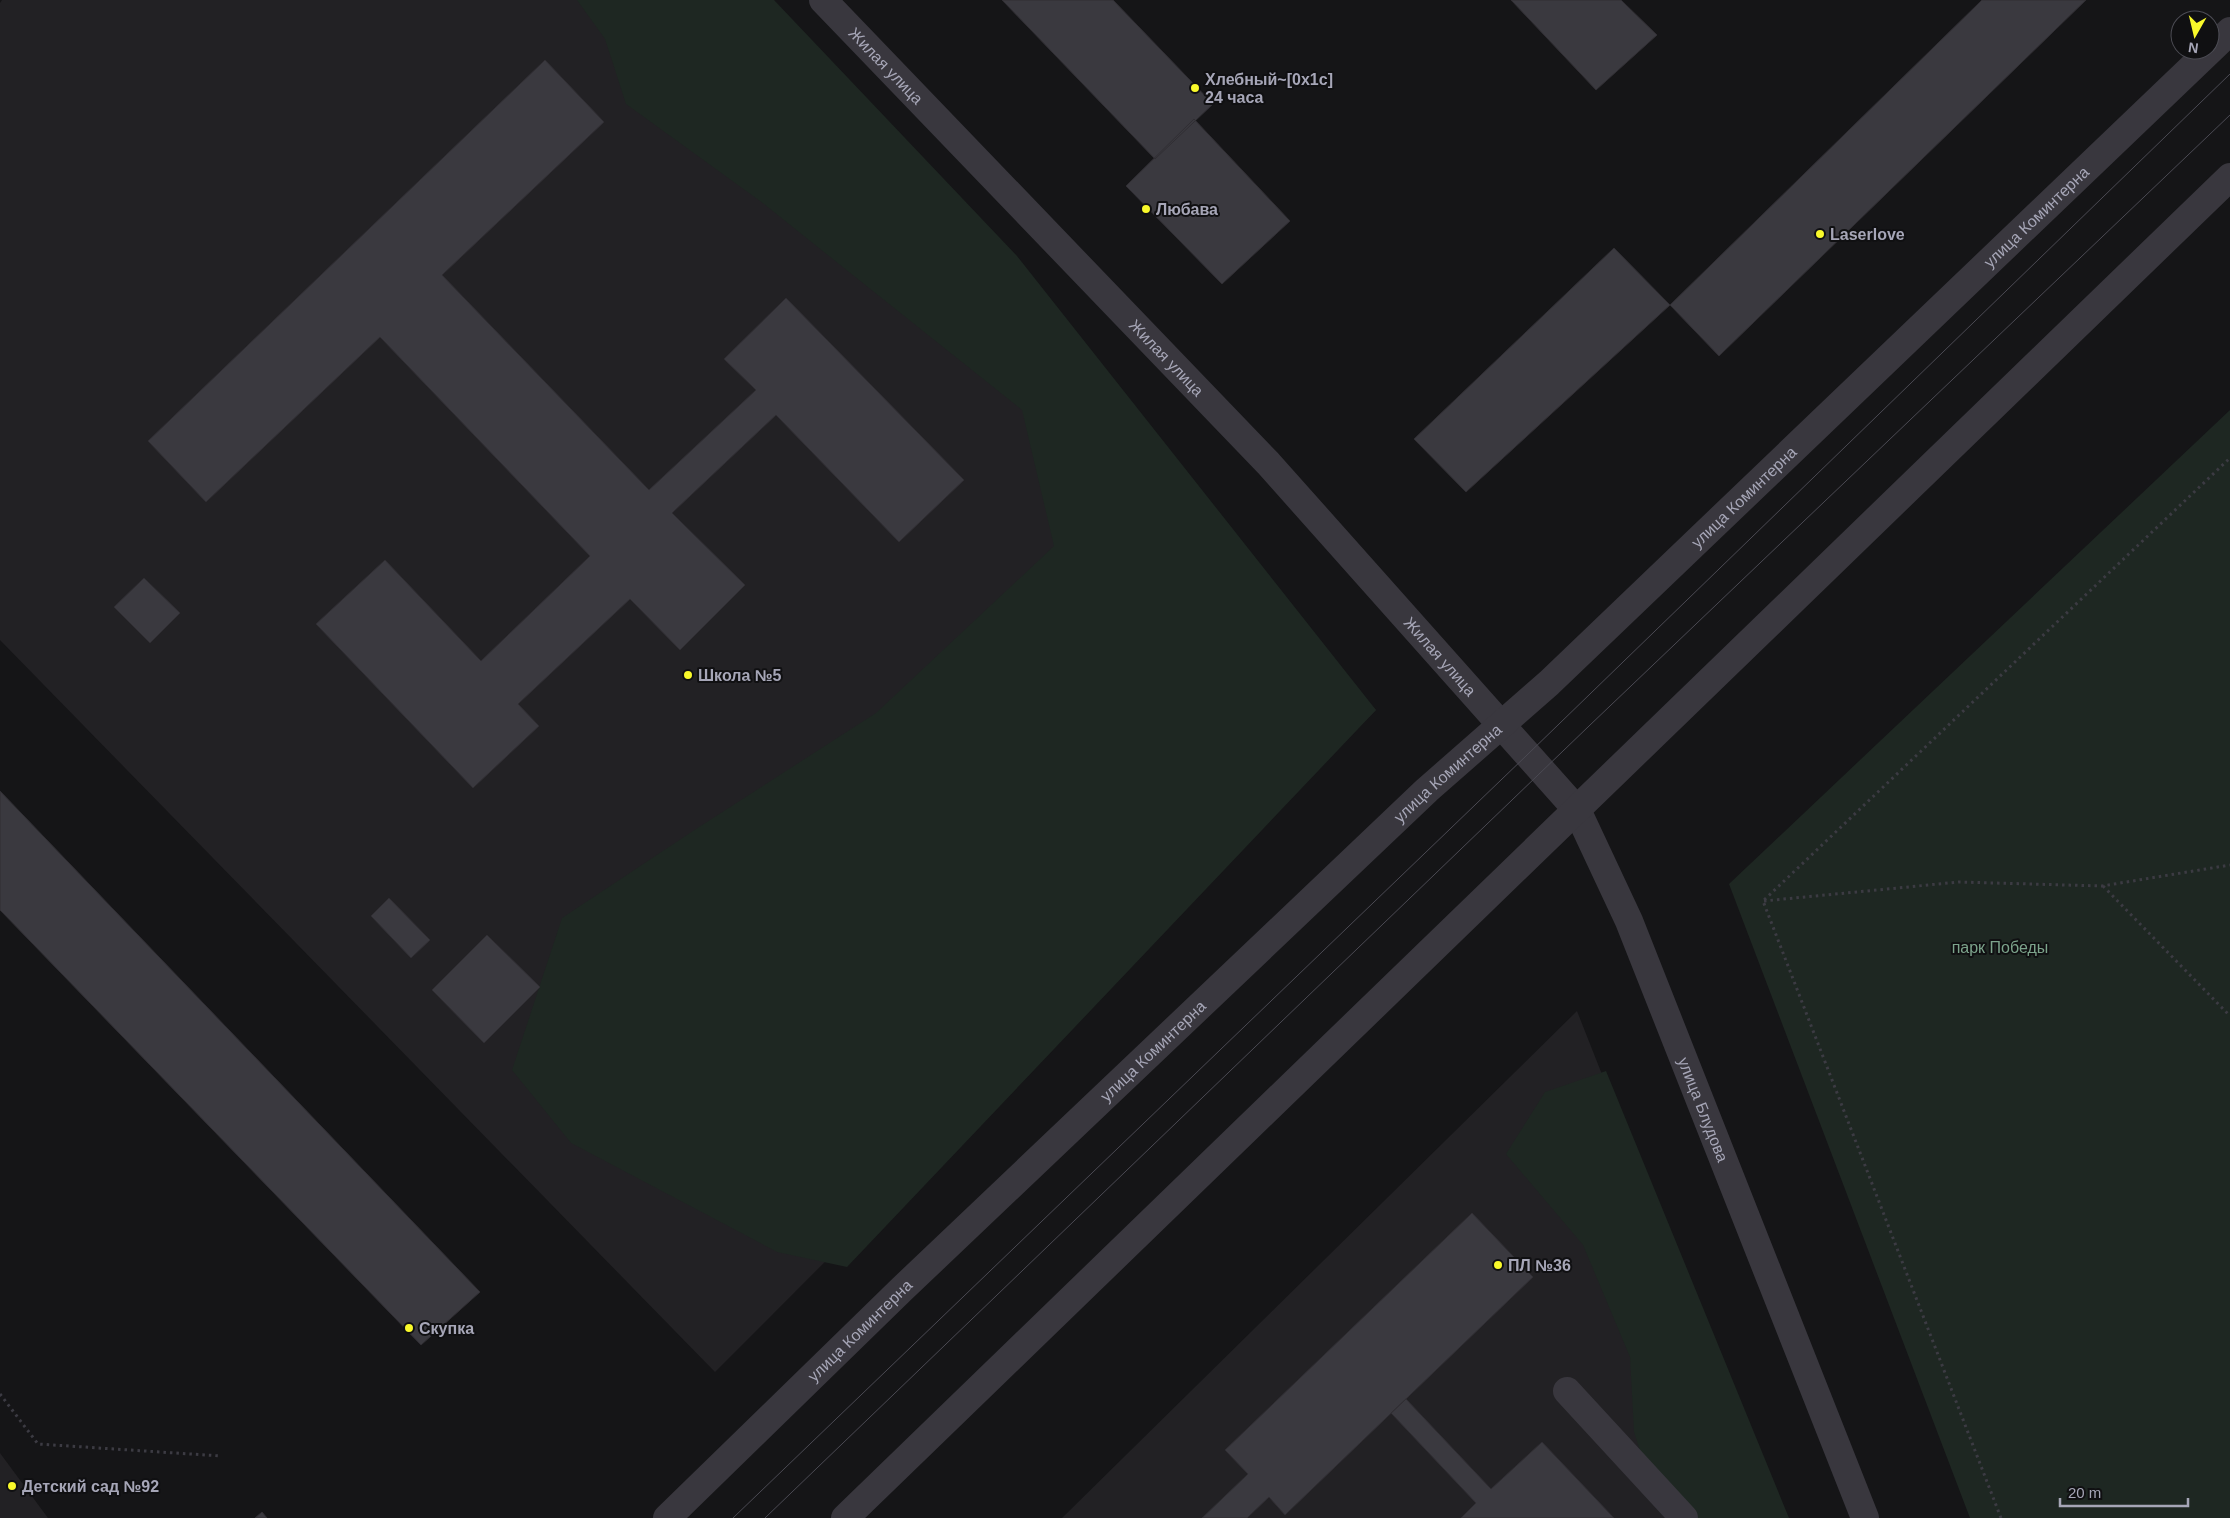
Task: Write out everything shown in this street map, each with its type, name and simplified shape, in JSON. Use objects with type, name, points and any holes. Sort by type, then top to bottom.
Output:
[{"type":"street","name":"Жилая улица","points":[[823,0],[1268,463],[1500,726]]},
{"type":"street","name":"улица Коминтерна","points":[[667,1518],[910,1283],[1420,797],[1564,669],[2230,32]]},
{"type":"street","points":[[845,1518],[2230,177]]},
{"type":"street","name":"улица Блудова","points":[[1500,726],[1577,810],[1628,921],[1865,1518]]},
{"type":"street","points":[[1567,1391],[1684,1518]]},
{"type":"path","points":[[1763,901],[2230,458]]},
{"type":"path","points":[[1763,901],[1959,882],[2102,886],[2230,865]]},
{"type":"path","points":[[2102,886],[2230,1016]]},
{"type":"path","points":[[1763,901],[2001,1518]]},
{"type":"path","points":[[0,1394],[38,1444],[221,1456]]},
{"type":"shaded area","name":"Школа №5","points":[[2,0],[697,0],[1376,710],[715,1372],[0,640],[0,3]]},
{"type":"shaded area","name":"ПЛ №36","points":[[1577,1011],[1777,1518],[1062,1518]]},
{"type":"shaded area","name":"Детский сад №92","points":[[0,1453],[48,1518],[0,1518]]},
{"type":"green space","points":[[577,0],[774,0],[1017,256],[1376,710],[847,1267],[777,1252],[571,1143],[512,1070],[562,918],[876,713],[1054,546],[1022,410],[760,201],[626,104],[605,39]]},
{"type":"green space","name":"парк Победы","points":[[2230,410],[2230,1518],[1970,1518],[1729,884]]},
{"type":"green space","points":[[1606,1071],[1789,1518],[1691,1518],[1650,1481],[1634,1432],[1630,1357],[1583,1245],[1506,1154],[1545,1092]]},
{"type":"building","points":[[1002,0],[1113,0],[1213,104],[1155,159]]},
{"type":"building","points":[[1511,0],[1621,0],[1657,35],[1596,90]]},
{"type":"building","points":[[1982,0],[2086,0],[1719,356],[1670,305]]},
{"type":"building","points":[[545,60],[604,122],[442,275],[649,490],[756,390],[724,359],[786,298],[964,480],[899,542],[776,415],[672,513],[745,585],[680,650],[630,599],[518,704],[539,726],[473,788],[316,624],[385,560],[481,661],[590,556],[380,337],[206,502],[148,441]]},
{"type":"building","points":[[1194,119],[1290,221],[1222,284],[1126,186]]},
{"type":"building","points":[[1614,248],[1670,305],[1466,492],[1414,439]]},
{"type":"building","points":[[144,578],[180,613],[150,643],[114,607]]},
{"type":"building","points":[[0,791],[480,1292],[421,1345],[0,910]]},
{"type":"building","points":[[389,898],[430,940],[411,958],[371,916]]},
{"type":"building","points":[[487,935],[540,987],[484,1043],[432,990]]},
{"type":"building","points":[[1472,1213],[1533,1277],[1285,1515],[1269,1497],[1247,1518],[1202,1518],[1248,1474],[1225,1450]]},
{"type":"building","points":[[1406,1399],[1491,1489],[1542,1442],[1614,1518],[1461,1518],[1476,1503],[1391,1413]]},
{"type":"building","points":[[262,1512],[267,1518],[255,1518]]},
{"type":"tram line","points":[[733,1518],[1527,755],[2230,74]]},
{"type":"tram line","points":[[765,1518],[1589,726],[2230,115]]},
{"type":"place","name":"Хлебный~[0x1c] 24 часа","points":[[1195,88]]},
{"type":"place","name":"Любава","points":[[1146,209]]},
{"type":"place","name":"Laserlove","points":[[1820,234]]},
{"type":"place","name":"Школа №5","points":[[688,675]]},
{"type":"place","name":"ПЛ №36","points":[[1498,1265]]},
{"type":"place","name":"Скупка","points":[[409,1328]]},
{"type":"place","name":"Детский сад №92","points":[[12,1486]]}]
